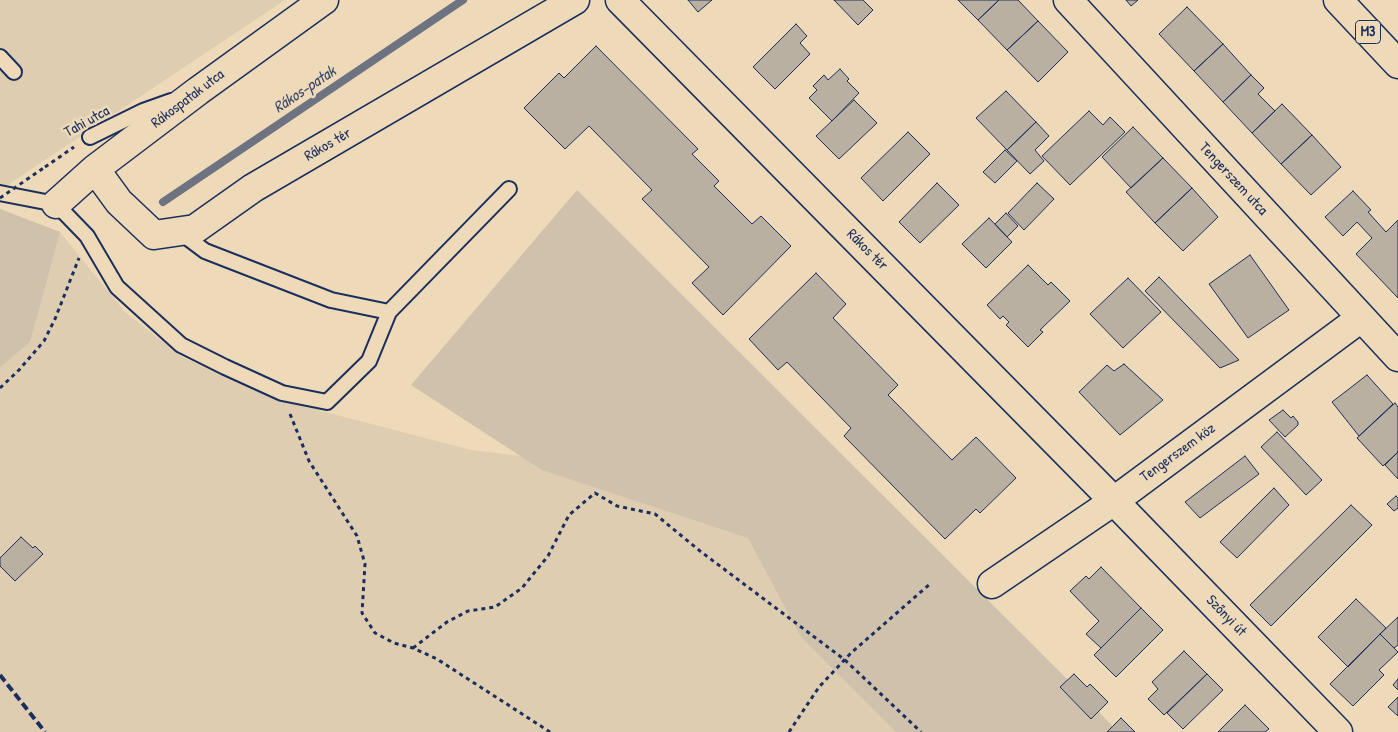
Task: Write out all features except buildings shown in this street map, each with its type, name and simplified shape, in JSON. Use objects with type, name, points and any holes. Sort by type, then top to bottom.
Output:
[{"type":"street","name":"Rákospatak utca","points":[[56,204],[95,169],[198,91],[324,0]]},
{"type":"street","name":"Rákos tér","points":[[95,169],[119,202],[154,234],[195,228],[253,188],[575,0]]},
{"type":"street","name":"Rákos tér","points":[[620,0],[1114,501]]},
{"type":"street","name":"Tengerszem utca","points":[[1068,0],[1398,358]]},
{"type":"street","name":"M3","points":[[1338,0],[1398,64]]},
{"type":"street","name":"Tengerszem köz","points":[[992,584],[1114,501],[1361,318]]},
{"type":"street","name":"Szőnyi út","points":[[1114,501],[1338,732]]},
{"type":"lane","points":[[0,56],[14,72]]},
{"type":"lane","name":"Tahi utca","points":[[90,137],[143,111],[198,91]]},
{"type":"lane","points":[[0,193],[56,204],[87,236],[117,287],[181,345],[282,393],[327,402],[369,361],[388,312],[509,189]]},
{"type":"lane","points":[[179,231],[205,251],[331,300],[388,312]]},
{"type":"path","name":"Tahi utca","points":[[0,198],[90,137]]},
{"type":"path","points":[[0,388],[19,370],[44,341],[55,319],[87,236]]},
{"type":"path","points":[[282,393],[309,461],[357,536],[365,564],[362,613],[375,633],[394,643],[413,648],[437,659],[550,732]]},
{"type":"path","points":[[413,648],[454,618],[468,611],[495,607],[522,588],[548,556],[569,515],[595,493],[617,506],[655,514],[700,551],[845,660],[921,732]]},
{"type":"path","points":[[789,732],[820,687],[845,660],[931,583]]},
{"type":"shaded area","points":[[0,0],[285,0],[0,190]]},
{"type":"shaded area","points":[[577,190],[1118,732],[896,732],[801,637],[748,538],[542,470],[411,385]]},
{"type":"shaded area","points":[[0,209],[60,232],[125,312],[182,357],[287,402],[471,450],[706,478],[1118,732],[0,732]]},
{"type":"shaded area","points":[[0,209],[60,232],[30,342],[0,367]]},
{"type":"waterway","name":"Rákos-patak","points":[[163,202],[463,0]]},
{"type":"railway","points":[[0,675],[45,732]]}]
